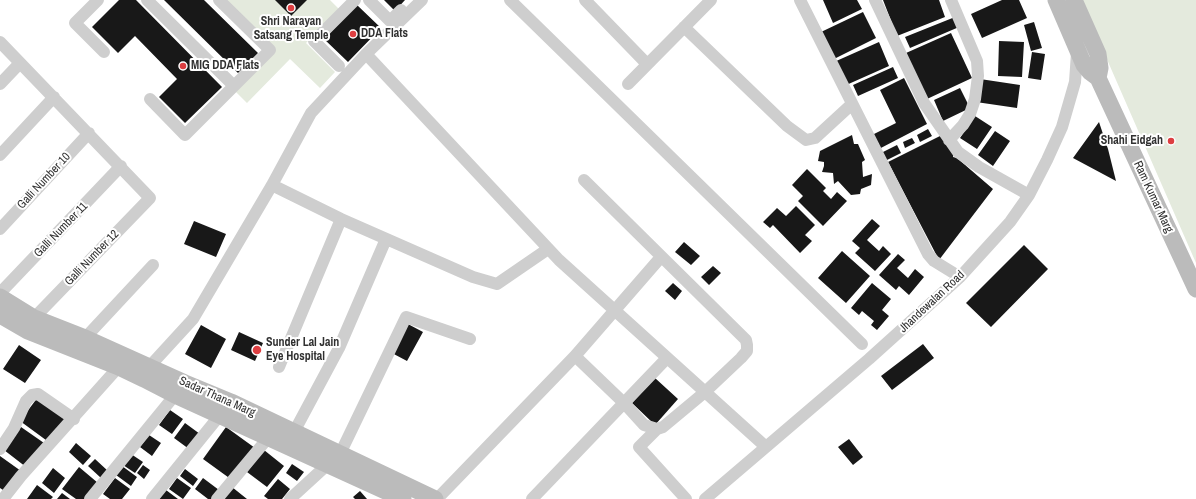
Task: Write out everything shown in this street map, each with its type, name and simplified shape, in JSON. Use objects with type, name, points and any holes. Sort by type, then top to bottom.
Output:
[{"type":"street","points":[[98,0],[75,23],[104,52]]},
{"type":"street","points":[[147,0],[234,86]]},
{"type":"street","points":[[150,100],[186,135],[270,50],[219,0]]},
{"type":"street","points":[[339,66],[314,41],[355,0]]},
{"type":"street","points":[[369,0],[390,21],[411,0]]},
{"type":"street","points":[[149,367],[193,319],[272,185],[311,112],[366,54],[422,0]]},
{"type":"street","points":[[510,0],[862,344]]},
{"type":"street","points":[[585,0],[647,64]]},
{"type":"street","points":[[628,84],[711,0]]},
{"type":"street","points":[[800,0],[928,254],[934,261],[960,277]]},
{"type":"street","points":[[875,0],[924,103],[958,152],[973,163],[1029,195]]},
{"type":"street","points":[[949,140],[963,125],[970,114],[975,99],[978,76],[976,61],[951,0]]},
{"type":"street","name":"Ram Kumar Marg","points":[[1056,0],[1084,65],[1098,78],[1196,289]]},
{"type":"street","points":[[1074,0],[1098,54],[1100,68],[1098,78]]},
{"type":"street","points":[[684,27],[787,126],[806,140],[815,138],[852,104]]},
{"type":"street","points":[[0,42],[121,166]]},
{"type":"street","name":"Jhandewalan Road","points":[[705,499],[869,359],[960,277],[1010,222],[1029,195],[1048,160],[1062,127],[1075,82],[1078,50]]},
{"type":"street","points":[[366,54],[559,260],[766,447]]},
{"type":"street","points":[[0,84],[20,63]]},
{"type":"street","points":[[0,155],[54,97]]},
{"type":"street","name":"Galli Number 10","points":[[0,229],[89,133]]},
{"type":"street","name":"Galli Number 12","points":[[34,318],[150,198],[121,166]]},
{"type":"street","name":"Galli Number 11","points":[[0,293],[121,166]]},
{"type":"street","points":[[584,180],[746,340],[747,350],[741,358],[705,392],[663,427],[657,429],[639,447],[686,499]]},
{"type":"street","points":[[272,185],[386,239],[473,277],[497,284],[548,249]]},
{"type":"street","points":[[279,367],[341,219]]},
{"type":"street","points":[[294,432],[339,348],[386,239]]},
{"type":"street","points":[[436,499],[575,356],[661,256]]},
{"type":"street","points":[[85,338],[153,265]]},
{"type":"street","name":"Sadar Thana Marg","points":[[0,297],[34,318],[85,338],[123,362],[144,379],[175,395],[268,438],[334,460],[436,499]]},
{"type":"street","name":"Sadar Thana Marg","points":[[0,315],[43,338],[123,362],[149,367],[231,402],[294,432],[334,460],[399,498]]},
{"type":"street","points":[[290,499],[334,460],[406,316],[470,339]]},
{"type":"street","points":[[575,356],[624,403],[644,425],[657,429]]},
{"type":"street","points":[[532,499],[667,358]]},
{"type":"street","points":[[2,499],[123,362]]},
{"type":"street","points":[[0,449],[14,428],[26,401],[32,395],[38,394],[44,397],[74,419]]},
{"type":"street","points":[[90,499],[175,395]]},
{"type":"street","points":[[152,499],[220,415]]},
{"type":"street","points":[[217,499],[268,438]]},
{"type":"shaded area","points":[[227,0],[330,0],[339,9],[306,43],[335,72],[320,88],[290,59],[247,103],[234,90],[275,48]]},
{"type":"shaded area","name":"Shahi Eidgah","points":[[1081,0],[1196,0],[1196,263]]},
{"type":"building","name":"MIG DDA Flats","points":[[119,0],[136,0],[222,87],[185,123],[159,97],[177,79],[135,36],[118,53],[92,27]]},
{"type":"building","name":"MIG DDA Flats","points":[[164,0],[204,0],[258,53],[238,73]]},
{"type":"building","name":"Shri Narayan Satsang Temple","points":[[275,0],[307,0],[291,16]]},
{"type":"building","name":"DDA Flats","points":[[384,0],[405,0],[395,11]]},
{"type":"building","points":[[823,0],[857,0],[862,9],[833,23]]},
{"type":"building","points":[[883,0],[939,0],[945,17],[897,36]]},
{"type":"building","points":[[1002,0],[1019,0],[1027,18],[982,38],[971,14]]},
{"type":"building","name":"DDA Flats","points":[[357,5],[381,28],[348,62],[324,39]]},
{"type":"building","points":[[863,12],[876,38],[834,59],[821,32]]},
{"type":"building","points":[[955,17],[959,27],[910,48],[905,37]]},
{"type":"building","points":[[1034,22],[1042,48],[1031,51],[1024,25]]},
{"type":"building","points":[[951,33],[972,78],[927,99],[906,53]]},
{"type":"building","points":[[999,41],[1024,42],[1022,77],[998,76]]},
{"type":"building","points":[[879,42],[889,66],[844,86],[834,62]]},
{"type":"building","points":[[1032,52],[1045,54],[1041,80],[1028,78]]},
{"type":"building","points":[[893,67],[898,78],[858,96],[853,85]]},
{"type":"building","points":[[904,78],[927,124],[877,150],[870,136],[896,123],[880,90]]},
{"type":"building","points":[[980,79],[1020,85],[1017,108],[976,102]]},
{"type":"building","points":[[960,88],[970,108],[943,121],[934,100]]},
{"type":"building","points":[[975,116],[992,127],[977,149],[960,138]]},
{"type":"building","points":[[1099,122],[1108,149],[1116,181],[1073,158]]},
{"type":"building","points":[[928,129],[932,136],[920,142],[917,135]]},
{"type":"building","points":[[995,131],[1010,141],[993,166],[978,155]]},
{"type":"building","points":[[852,135],[854,144],[858,144],[865,160],[862,162],[863,177],[872,174],[871,185],[861,189],[860,194],[851,195],[838,181],[834,184],[833,173],[822,172],[824,162],[818,161],[820,151]]},
{"type":"building","points":[[940,136],[954,151],[953,157],[957,158],[993,189],[939,260],[888,162]]},
{"type":"building","points":[[912,138],[915,143],[905,148],[903,142]]},
{"type":"building","points":[[897,145],[901,153],[885,161],[881,153]]},
{"type":"building","points":[[807,169],[826,188],[823,191],[831,199],[837,192],[847,201],[823,226],[798,201],[803,196],[792,185]]},
{"type":"building","points":[[796,206],[815,225],[805,235],[812,241],[800,253],[773,225],[770,228],[763,222],[777,208],[786,216]]},
{"type":"building","points":[[872,219],[880,226],[867,240],[879,251],[883,246],[891,254],[875,271],[855,253],[860,248],[852,241]]},
{"type":"building","points":[[194,221],[226,234],[216,257],[184,244]]},
{"type":"building","points":[[684,242],[700,256],[691,265],[675,252]]},
{"type":"building","points":[[1024,245],[1048,269],[991,327],[966,303]]},
{"type":"building","points":[[842,251],[870,276],[846,303],[818,278]]},
{"type":"building","points":[[898,254],[905,260],[897,268],[908,278],[915,269],[924,277],[909,295],[899,286],[896,290],[879,275]]},
{"type":"building","points":[[713,266],[721,273],[709,285],[701,277]]},
{"type":"building","points":[[673,283],[682,291],[675,300],[665,291]]},
{"type":"building","points":[[872,283],[891,299],[882,310],[889,316],[877,330],[871,325],[874,321],[862,311],[859,315],[851,308]]},
{"type":"building","points":[[406,323],[423,332],[407,361],[390,352]]},
{"type":"building","points":[[201,325],[226,339],[211,368],[185,354]]},
{"type":"building","points":[[239,332],[263,343],[255,361],[231,350]]},
{"type":"building","points":[[923,344],[934,358],[892,390],[881,376]]},
{"type":"building","points":[[19,345],[41,360],[25,383],[3,369]]},
{"type":"building","points":[[655,378],[678,399],[655,425],[632,403]]},
{"type":"building","points":[[38,397],[68,419],[50,443],[20,421]]},
{"type":"building","points":[[170,410],[183,419],[172,434],[159,425]]},
{"type":"building","points":[[185,423],[200,434],[189,449],[174,438]]},
{"type":"building","points":[[21,427],[44,443],[26,467],[4,450]]},
{"type":"building","points":[[226,427],[255,448],[232,480],[203,459]]},
{"type":"building","points":[[149,435],[161,443],[152,456],[140,447]]},
{"type":"building","points":[[849,439],[863,457],[853,465],[838,447]]},
{"type":"building","points":[[76,443],[91,456],[83,465],[69,452]]},
{"type":"building","points":[[264,450],[284,466],[267,487],[247,472]]},
{"type":"building","points":[[131,454],[143,462],[135,473],[123,465]]},
{"type":"building","points":[[0,456],[21,471],[6,492],[0,488]]},
{"type":"building","points":[[95,459],[108,471],[101,478],[88,466]]},
{"type":"building","points":[[292,464],[304,472],[297,481],[286,473]]},
{"type":"building","points":[[143,465],[150,470],[144,479],[137,473]]},
{"type":"building","points":[[122,466],[137,477],[131,486],[116,475]]},
{"type":"building","points":[[79,467],[98,483],[86,499],[76,499],[62,489]]},
{"type":"building","points":[[53,468],[65,478],[54,493],[42,483]]},
{"type":"building","points":[[185,469],[198,479],[193,486],[180,476]]},
{"type":"building","points":[[115,478],[130,489],[122,499],[110,499],[103,494]]},
{"type":"building","points":[[177,478],[191,488],[183,499],[169,489]]},
{"type":"building","points":[[203,478],[219,490],[213,499],[208,499],[195,489]]},
{"type":"building","points":[[278,479],[290,489],[282,499],[268,499],[264,496]]},
{"type":"building","points":[[37,485],[53,497],[51,499],[27,499]]},
{"type":"building","points":[[232,487],[247,499],[222,499]]},
{"type":"building","points":[[166,490],[178,499],[159,499]]},
{"type":"building","points":[[360,491],[367,499],[355,499],[353,497]]},
{"type":"building","points":[[62,493],[70,499],[57,499]]},
{"type":"place","name":"Shri Narayan Satsang Temple","points":[[291,8]]},
{"type":"place","name":"DDA Flats","points":[[353,34]]},
{"type":"place","name":"MIG DDA Flats","points":[[183,66]]},
{"type":"place","name":"Shahi Eidgah","points":[[1171,141]]},
{"type":"place","name":"Sunder Lal Jain Eye Hospital","points":[[257,350]]}]
